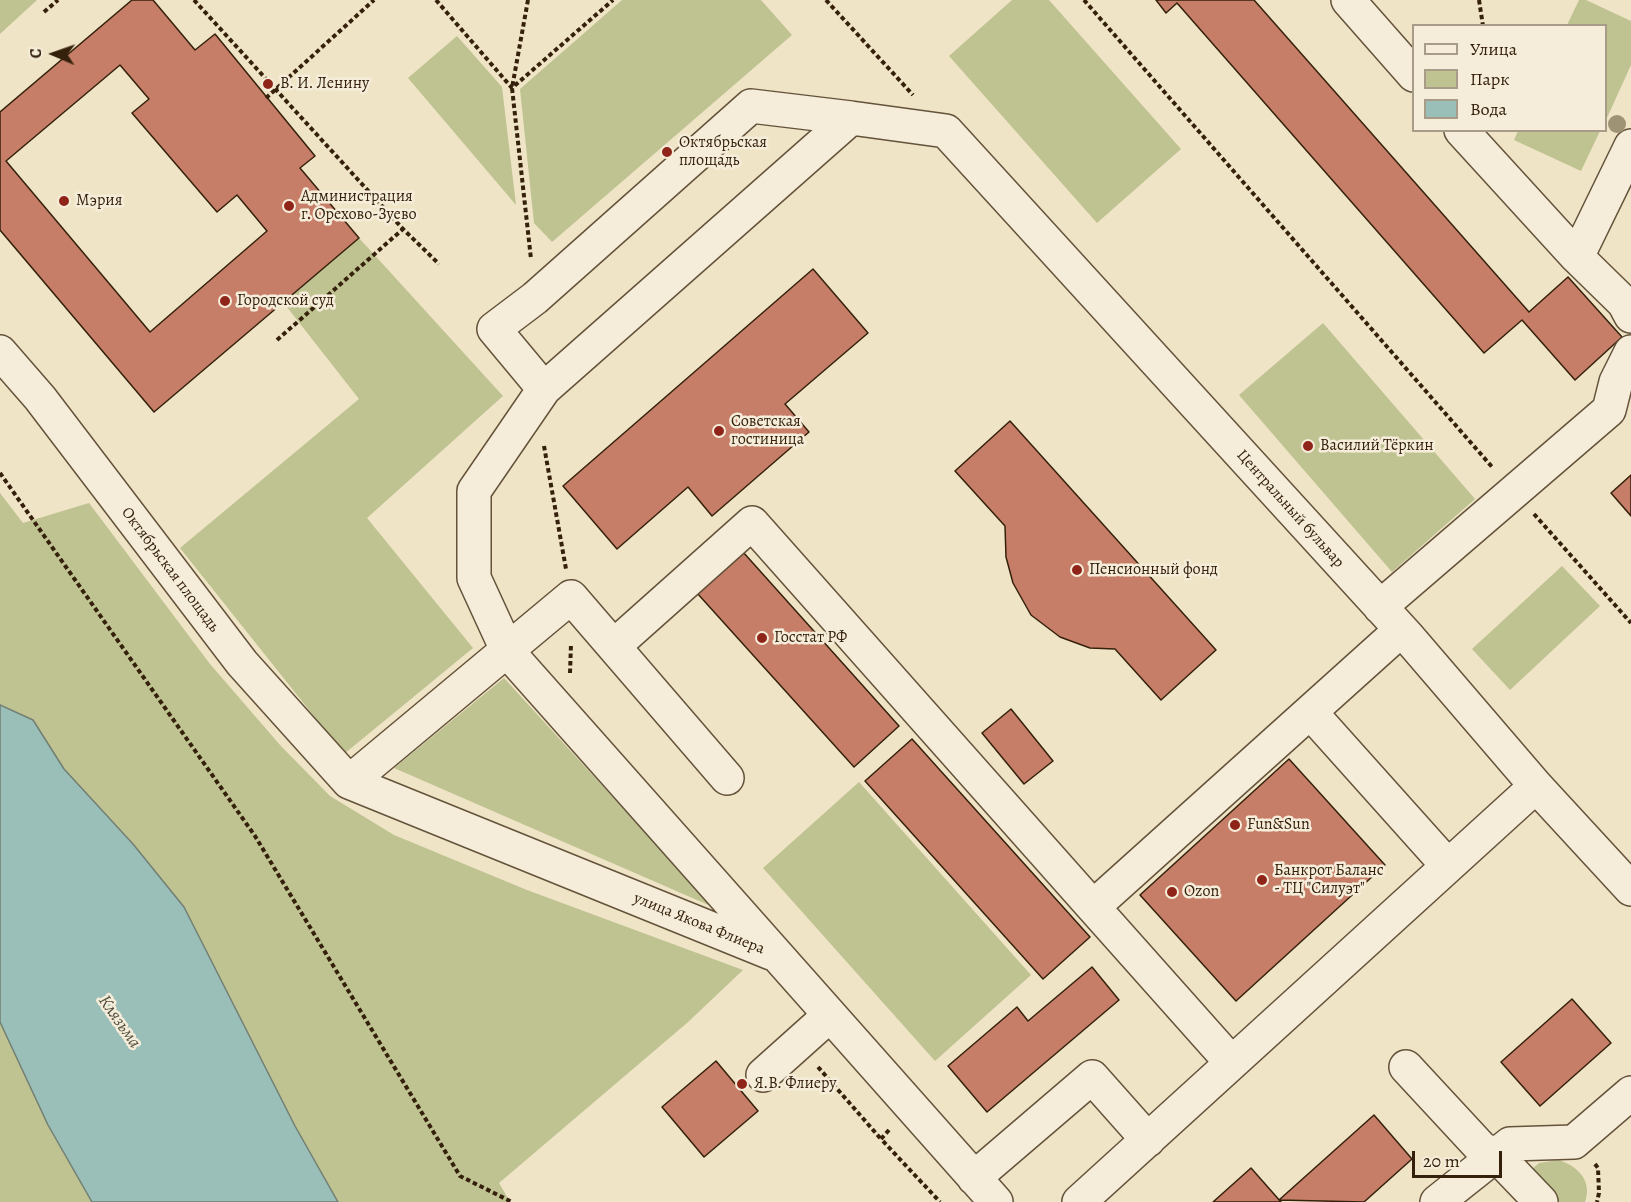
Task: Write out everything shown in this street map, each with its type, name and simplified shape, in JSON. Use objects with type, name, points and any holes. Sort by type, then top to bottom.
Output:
[{"type":"street","points":[[1348,0],[1412,74]]},
{"type":"street","points":[[544,389],[494,328],[536,298],[751,106],[946,131]]},
{"type":"street","points":[[779,956],[507,652],[474,578],[474,490],[544,389],[851,118]]},
{"type":"street","name":"Центральный бульвар","points":[[946,131],[1391,619],[1536,786],[1631,890]]},
{"type":"street","points":[[1463,132],[1577,257],[1624,303],[1631,316]]},
{"type":"street","points":[[1577,257],[1631,146]]},
{"type":"street","name":"Октябрьская площадь","points":[[0,352],[40,398],[242,663],[349,782]]},
{"type":"street","points":[[1093,907],[1311,713],[1391,619],[1514,492],[1620,413],[1616,382],[1631,352]]},
{"type":"street","points":[[614,646],[752,523],[1231,1062]]},
{"type":"street","points":[[349,782],[571,597],[727,778]]},
{"type":"street","points":[[1311,713],[1448,866]]},
{"type":"street","name":"улица Якова Флиера","points":[[349,782],[779,956],[996,1202]]},
{"type":"street","points":[[1083,1200],[1231,1062],[1536,786]]},
{"type":"street","points":[[763,1075],[830,1014]]},
{"type":"street","points":[[1406,1067],[1482,1149],[1496,1155],[1541,1202]]},
{"type":"street","points":[[974,1178],[1092,1077],[1148,1140]]},
{"type":"street","points":[[1437,1202],[1510,1144],[1574,1142],[1631,1093]]},
{"type":"path","points":[[44,12],[58,0]]},
{"type":"path","points":[[194,0],[403,230],[439,264]]},
{"type":"path","points":[[266,98],[374,0]]},
{"type":"path","points":[[436,0],[512,88]]},
{"type":"path","points":[[528,0],[512,88],[536,298]]},
{"type":"path","points":[[512,88],[613,0]]},
{"type":"path","points":[[826,0],[946,131]]},
{"type":"path","points":[[1084,0],[1631,623]]},
{"type":"path","points":[[1479,0],[1483,24]]},
{"type":"path","points":[[277,340],[403,230]]},
{"type":"path","points":[[544,389],[544,456],[571,597],[570,681]]},
{"type":"path","points":[[0,473],[255,836],[460,1176],[512,1202]]},
{"type":"path","points":[[814,1062],[881,1138]]},
{"type":"green space","points":[[0,0],[37,0],[0,34]]},
{"type":"green space","points":[[622,0],[761,0],[792,35],[552,242],[534,223],[520,89]]},
{"type":"green space","points":[[1012,0],[1049,0],[1181,149],[1097,223],[949,56]]},
{"type":"green space","points":[[1579,0],[1586,0],[1631,21],[1631,65],[1607,118],[1607,24],[1567,24]]},
{"type":"green space","points":[[457,36],[502,87],[516,205],[408,78]]},
{"type":"green space","points":[[1517,132],[1600,132],[1581,171],[1514,140]]},
{"type":"green space","points":[[359,238],[503,396],[367,518],[473,648],[344,754],[180,548],[359,399],[283,302]]},
{"type":"green space","points":[[1323,323],[1475,499],[1392,572],[1239,395]]},
{"type":"green space","points":[[0,493],[23,523],[89,503],[210,664],[280,745],[330,796],[394,835],[527,890],[743,970],[687,1023],[499,1183],[510,1202],[338,1202],[295,1126],[239,1018],[133,844],[64,769],[33,720],[0,705]]},
{"type":"green space","points":[[1562,566],[1600,606],[1510,690],[1472,649]]},
{"type":"green space","points":[[504,678],[713,907],[394,768]]},
{"type":"green space","points":[[859,782],[1031,975],[935,1061],[763,868]]},
{"type":"green space","points":[[0,1022],[48,1125],[92,1202],[0,1202]]},
{"type":"green space","points":[[1558,1160],[1565,1162],[1582,1175],[1587,1187],[1585,1202],[1552,1202],[1525,1175],[1539,1163]]},
{"type":"water","name":"Клязьма","points":[[0,705],[33,720],[64,769],[133,844],[184,907],[295,1126],[338,1202],[92,1202],[48,1125],[0,1022]]},
{"type":"building","name":"Администрация г. Орехово-Зуево","points":[[132,0],[153,0],[195,50],[215,34],[315,156],[300,168],[359,238],[154,412],[0,230],[0,112]],"holes":[[[120,65],[149,99],[132,113],[217,212],[237,195],[267,231],[150,332],[6,161]]]},
{"type":"building","points":[[1156,0],[1254,0],[1529,312],[1568,277],[1622,337],[1575,380],[1522,320],[1484,353],[1177,3],[1166,13]]},
{"type":"building","points":[[813,269],[868,333],[785,404],[809,432],[712,516],[688,487],[617,549],[563,486]]},
{"type":"building","name":"Пенсионный фонд","points":[[1010,421],[1216,650],[1161,700],[1115,649],[1090,648],[1060,637],[1031,615],[1013,583],[1006,557],[1005,526],[955,471]]},
{"type":"building","points":[[1631,475],[1631,516],[1611,493]]},
{"type":"building","points":[[743,552],[899,726],[854,767],[697,593]]},
{"type":"building","points":[[1011,709],[1053,761],[1024,784],[982,733]]},
{"type":"building","points":[[912,739],[1090,937],[1043,979],[865,781]]},
{"type":"building","name":"Банкрот Баланс - ТЦ \"Силуэт\"","points":[[1289,759],[1385,865],[1236,1001],[1140,895]]},
{"type":"building","points":[[1092,967],[1119,1000],[987,1112],[948,1066],[1017,1007],[1028,1021]]},
{"type":"building","points":[[1572,999],[1611,1043],[1540,1106],[1501,1062]]},
{"type":"building","points":[[716,1061],[758,1111],[704,1157],[662,1107]]},
{"type":"building","points":[[1374,1115],[1412,1159],[1364,1202],[1279,1200]]},
{"type":"building","points":[[1251,1168],[1281,1202],[1213,1202]]},
{"type":"place","name":"В. И. Ленину","points":[[268,84]]},
{"type":"place","name":"Октябрьская площадь","points":[[667,152]]},
{"type":"place","name":"Мэрия","points":[[64,201]]},
{"type":"place","name":"Администрация г. Орехово-Зуево","points":[[289,206]]},
{"type":"place","name":"Городской суд","points":[[225,301]]},
{"type":"place","name":"Советская гостиница","points":[[719,431]]},
{"type":"place","name":"Василий Тёркин","points":[[1308,446]]},
{"type":"place","name":"Пенсионный фонд","points":[[1077,570]]},
{"type":"place","name":"Госстат РФ","points":[[762,638]]},
{"type":"place","name":"Fun&Sun","points":[[1235,825]]},
{"type":"place","name":"Банкрот Баланс - ТЦ \"Силуэт\"","points":[[1262,880]]},
{"type":"place","name":"Ozon","points":[[1172,892]]},
{"type":"place","name":"Я.В. Флиеру","points":[[742,1084]]}]
